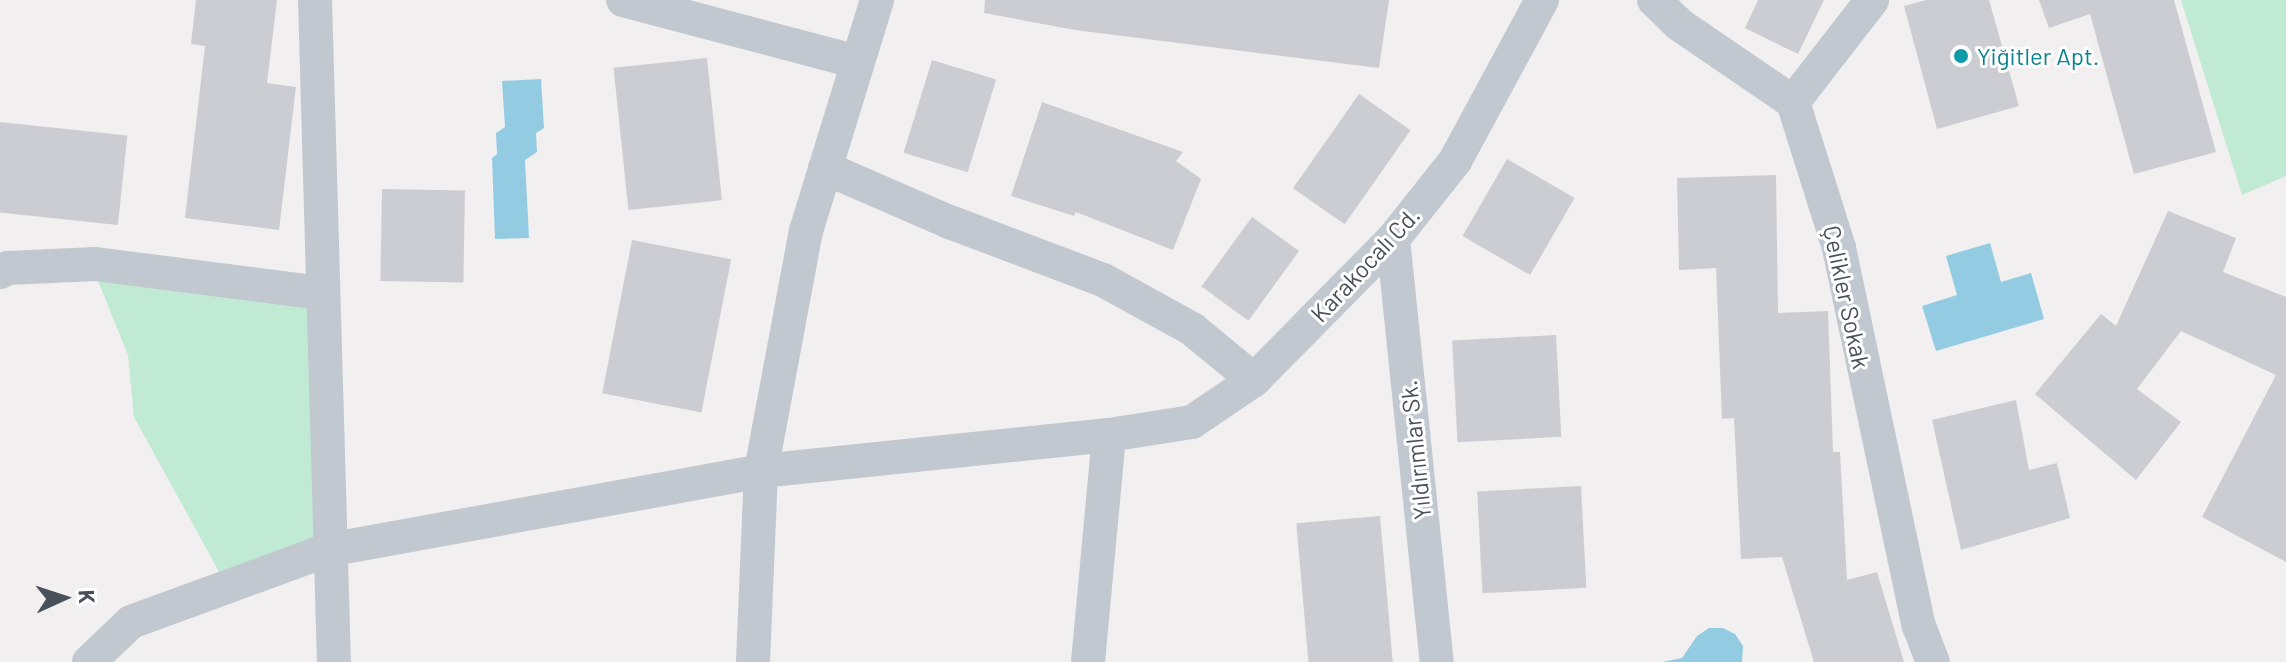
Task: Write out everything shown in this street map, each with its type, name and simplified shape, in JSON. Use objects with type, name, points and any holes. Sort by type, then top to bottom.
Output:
[{"type":"street","points":[[315,0],[328,550],[334,662]]},
{"type":"street","points":[[623,0],[857,62]]},
{"type":"street","points":[[753,662],[761,471],[806,231],[877,0]]},
{"type":"street","name":"Karakocalı Cd.","points":[[89,662],[131,622],[328,550],[761,471],[1109,435],[1192,422],[1254,380],[1393,239],[1455,161],[1542,0]]},
{"type":"street","points":[[1654,0],[1680,25],[1793,102],[1872,0]]},
{"type":"street","name":"Çelikler Sokak","points":[[1793,102],[1839,248],[1919,626],[1933,662]]},
{"type":"street","points":[[825,168],[947,221],[1103,280],[1192,329],[1254,380]]},
{"type":"street","name":"Yıldırımlar Sk.","points":[[1393,239],[1437,662]]},
{"type":"street","points":[[0,272],[24,267],[95,264],[322,293]]},
{"type":"street","points":[[1088,662],[1109,435]]},
{"type":"green space","points":[[2181,0],[2286,0],[2286,176],[2242,195]]},
{"type":"green space","points":[[96,276],[313,302],[320,544],[223,579],[134,417],[128,355]]},
{"type":"water","points":[[541,79],[544,128],[536,133],[537,152],[525,160],[529,238],[495,239],[492,158],[497,154],[496,133],[505,127],[502,81]]},
{"type":"water","points":[[1990,243],[2001,282],[2031,273],[2044,319],[1936,351],[1922,306],[1957,295],[1946,256]]},
{"type":"water","points":[[1709,628],[1723,628],[1735,634],[1743,646],[1742,662],[1662,662],[1682,658],[1697,636]]},
{"type":"building","points":[[196,0],[277,0],[267,83],[296,87],[279,230],[185,218],[205,46],[191,44]]},
{"type":"building","points":[[985,0],[1389,0],[1379,68],[1075,30],[984,13]]},
{"type":"building","points":[[1758,0],[1824,0],[1798,54],[1745,28]]},
{"type":"building","name":"Yiğitler Apt.","points":[[1926,0],[1989,0],[2019,106],[1937,129],[1904,6]]},
{"type":"building","points":[[2039,0],[2174,0],[2216,152],[2134,174],[2090,14],[2049,28]]},
{"type":"building","points":[[707,58],[722,200],[628,210],[614,68]]},
{"type":"building","points":[[932,60],[996,80],[968,172],[904,153]]},
{"type":"building","points":[[1359,94],[1411,130],[1345,224],[1293,188]]},
{"type":"building","points":[[1042,102],[1183,152],[1176,161],[1201,179],[1173,250],[1076,212],[1074,216],[1011,196]]},
{"type":"building","points":[[0,122],[127,135],[118,225],[0,212]]},
{"type":"building","points":[[1507,159],[1575,198],[1530,275],[1462,236]]},
{"type":"building","points":[[1776,175],[1778,313],[1828,311],[1833,452],[1840,452],[1847,580],[1877,572],[1904,662],[1814,662],[1782,557],[1741,559],[1734,418],[1722,419],[1716,268],[1679,270],[1677,178]]},
{"type":"building","points":[[382,189],[465,190],[463,282],[380,281]]},
{"type":"building","points":[[2168,211],[2236,238],[2223,272],[2286,297],[2286,562],[2202,517],[2276,375],[2181,331],[2137,389],[2181,422],[2136,480],[2035,394],[2101,314],[2116,326]]},
{"type":"building","points":[[1252,217],[1299,251],[1248,321],[1201,287]]},
{"type":"building","points":[[632,240],[731,259],[701,412],[602,393]]},
{"type":"building","points":[[1556,335],[1561,437],[1457,442],[1452,340]]},
{"type":"building","points":[[2016,400],[2029,470],[2057,463],[2070,518],[1961,550],[1932,420]]},
{"type":"building","points":[[1581,486],[1586,588],[1482,593],[1477,491]]},
{"type":"building","points":[[1380,516],[1393,662],[1308,662],[1296,523]]},
{"type":"place","name":"Yiğitler Apt.","points":[[1961,56]]}]
